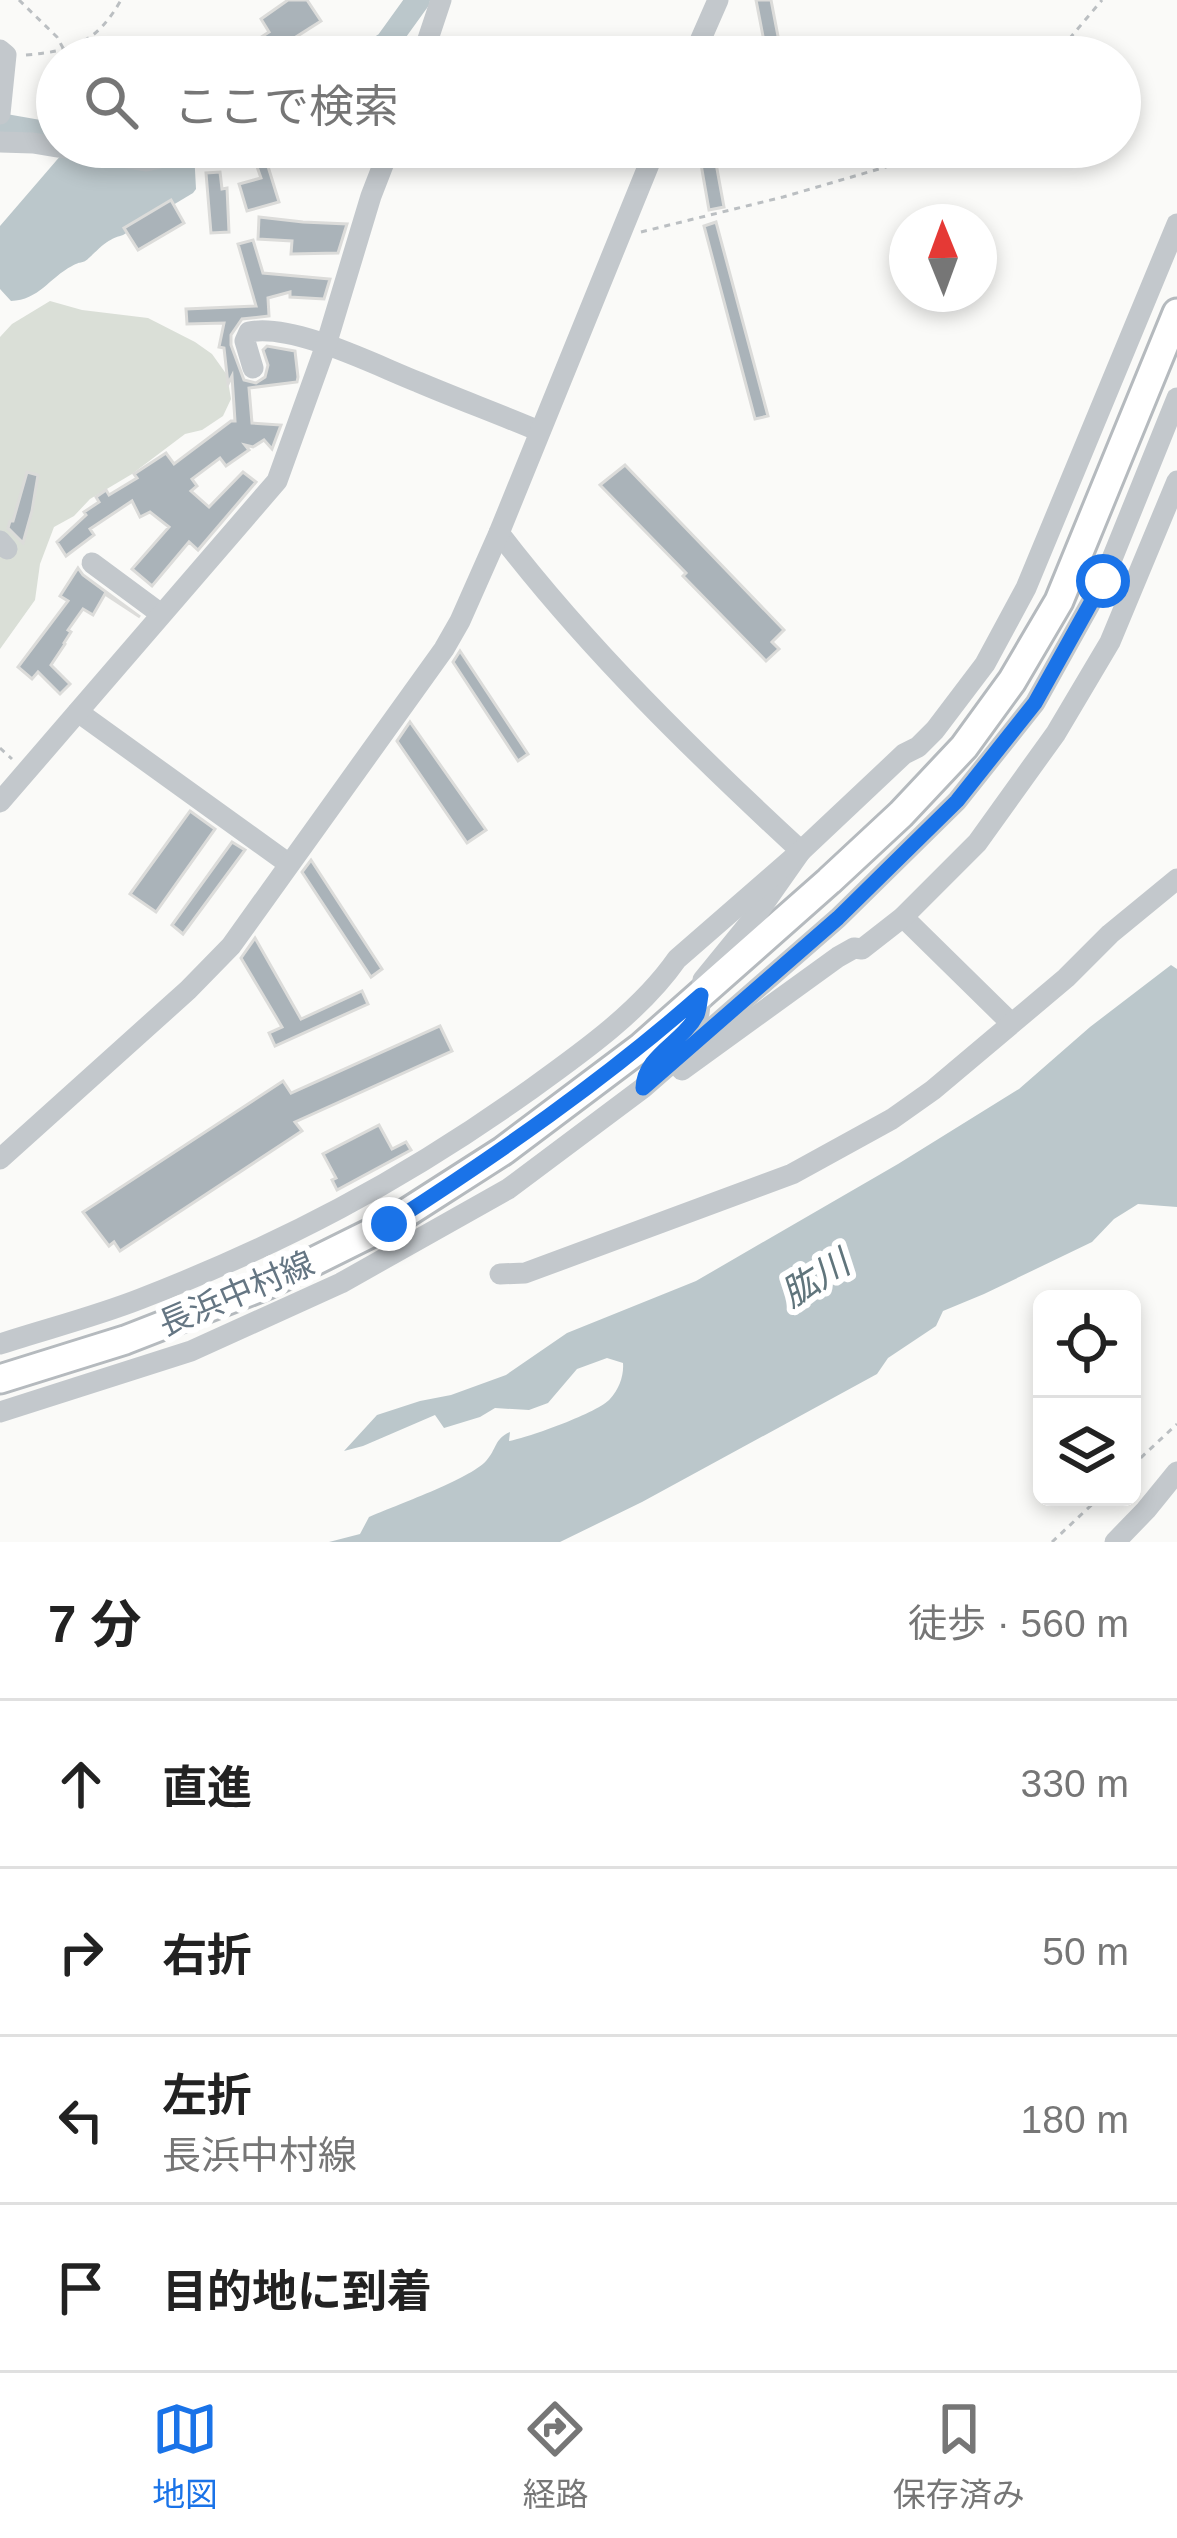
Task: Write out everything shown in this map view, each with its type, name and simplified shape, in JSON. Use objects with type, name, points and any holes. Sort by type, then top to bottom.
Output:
[{"type":"main road","name":"長浜中村線","points":[[0,1378],[125,1340],[266,1285],[389,1224],[503,1151],[640,1048],[701,995],[901,814],[964,747],[1012,682],[1059,601],[1177,313]]},
{"type":"street","points":[[429,36],[441,0]]},
{"type":"street","points":[[702,36],[718,0]]},
{"type":"street","points":[[0,114],[3,54]]},
{"type":"street","points":[[0,142],[36,143]]},
{"type":"street","points":[[0,802],[277,481],[381,168]]},
{"type":"street","points":[[0,1159],[231,946],[444,649],[499,533],[648,168]]},
{"type":"street","points":[[0,1343],[135,1301],[256,1251],[406,1173],[562,1067],[935,730],[985,664],[1026,588],[1177,224]]},
{"type":"street","points":[[253,368],[245,340],[249,332],[280,332],[326,345],[539,431]]},
{"type":"street","points":[[0,1412],[191,1351],[341,1283],[508,1189],[643,1088],[872,885],[957,801],[1035,703],[1103,581],[1177,398]]},
{"type":"street","points":[[643,1088],[663,1084],[838,957],[854,947],[862,949],[903,917],[977,843],[1056,733],[1110,642],[1177,481]]},
{"type":"street","points":[[499,533],[554,603],[647,701],[801,851]]},
{"type":"street","points":[[92,563],[161,614]]},
{"type":"street","points":[[78,712],[289,864]]},
{"type":"street","points":[[643,1088],[643,1077],[656,1059],[699,1013],[703,980],[801,851]]},
{"type":"street","points":[[500,1274],[525,1274],[792,1174],[892,1119],[1066,978],[1177,879]]},
{"type":"street","points":[[903,917],[1010,1022]]},
{"type":"street","points":[[1115,1542],[1177,1472]]},
{"type":"street","points":[[1146,1510],[1177,1498]]},
{"type":"path","points":[[19,0],[56,36]]},
{"type":"path","points":[[94,36],[121,0]]},
{"type":"path","points":[[1072,36],[1102,0]]},
{"type":"path","points":[[3,54],[36,52]]},
{"type":"path","points":[[622,237],[885,168]]},
{"type":"path","points":[[1141,1458],[1177,1424]]},
{"type":"path","points":[[1052,1542],[1090,1506]]},
{"type":"shaded area","points":[[50,301],[148,318],[195,342],[212,354],[227,375],[231,399],[223,416],[202,430],[185,434],[54,527],[40,564],[35,600],[0,649],[0,337]]},
{"type":"water","points":[[50,168],[195,168],[193,193],[108,241],[85,261],[21,300],[11,301],[0,289],[0,226]]},
{"type":"water","name":"肱川","points":[[1171,965],[1177,969],[1177,1207],[1138,1204],[1114,1219],[1092,1242],[943,1311],[936,1326],[888,1358],[877,1374],[560,1542],[329,1542],[360,1534],[369,1517],[477,1468],[510,1432],[509,1441],[603,1404],[618,1387],[623,1363],[607,1358],[577,1369],[548,1403],[529,1410],[495,1408],[444,1428],[435,1415],[344,1451],[377,1415],[506,1375],[567,1333],[696,1281],[1019,1089]]},
{"type":"building","points":[[288,0],[307,0],[321,21],[298,36],[263,36],[269,32],[261,19]]},
{"type":"building","points":[[756,0],[771,0],[778,36],[763,36]]},
{"type":"building","points":[[257,168],[268,168],[279,202],[247,211],[239,184],[261,178]]},
{"type":"building","points":[[702,168],[717,168],[724,207],[709,210]]},
{"type":"building","points":[[220,172],[222,189],[227,188],[229,232],[211,233],[206,173]]},
{"type":"building","points":[[171,200],[184,223],[138,250],[124,228]]},
{"type":"building","points":[[259,217],[347,224],[338,253],[291,254],[292,241],[258,239]]},
{"type":"building","points":[[716,222],[768,416],[755,419],[704,226]]},
{"type":"building","points":[[253,240],[263,273],[330,279],[324,299],[290,297],[290,292],[268,298],[269,316],[242,319],[231,335],[244,380],[256,383],[265,377],[268,365],[263,350],[267,346],[295,351],[297,382],[249,388],[252,423],[281,425],[272,449],[264,440],[253,447],[245,445],[249,450],[226,466],[220,458],[192,479],[197,486],[191,491],[209,507],[243,472],[256,482],[198,550],[189,542],[152,586],[132,569],[169,527],[150,512],[140,517],[132,501],[90,529],[94,535],[66,556],[57,542],[99,502],[96,497],[106,490],[109,495],[137,478],[134,474],[166,453],[174,464],[235,421],[232,376],[228,384],[224,348],[219,347],[224,323],[187,324],[186,309],[256,306],[238,244]]},
{"type":"building","points":[[625,465],[784,630],[772,642],[779,649],[766,661],[600,485]]},
{"type":"building","points":[[27,472],[38,475],[23,543],[8,528]]},
{"type":"building","points":[[78,568],[140,617],[105,594],[93,615],[83,609],[51,665],[70,684],[60,694],[38,672],[32,679],[18,667],[68,601],[60,596]]},
{"type":"building","points":[[460,651],[528,754],[518,761],[453,662]]},
{"type":"building","points":[[410,722],[486,830],[467,843],[397,741]]},
{"type":"building","points":[[190,811],[215,829],[156,912],[130,894]]},
{"type":"building","points":[[232,842],[245,850],[183,934],[172,925]]},
{"type":"building","points":[[311,860],[382,969],[371,977],[302,872]]},
{"type":"building","points":[[255,938],[301,1019],[362,991],[368,1004],[275,1046],[269,1033],[282,1027],[241,958]]},
{"type":"building","points":[[440,1026],[452,1051],[295,1122],[302,1131],[120,1251],[114,1242],[109,1246],[83,1212],[283,1081],[291,1093]]},
{"type":"building","points":[[379,1125],[392,1149],[406,1142],[411,1150],[337,1190],[323,1154]]},
{"type":"waterway","points":[[392,36],[418,0]]},
{"type":"waterway","points":[[0,125],[36,131]]},
{"type":"route","points":[[389,1224],[503,1151],[640,1048],[701,995],[699,1013],[656,1059],[643,1077],[643,1088],[838,918],[957,801],[1035,703],[1103,581]]}]
